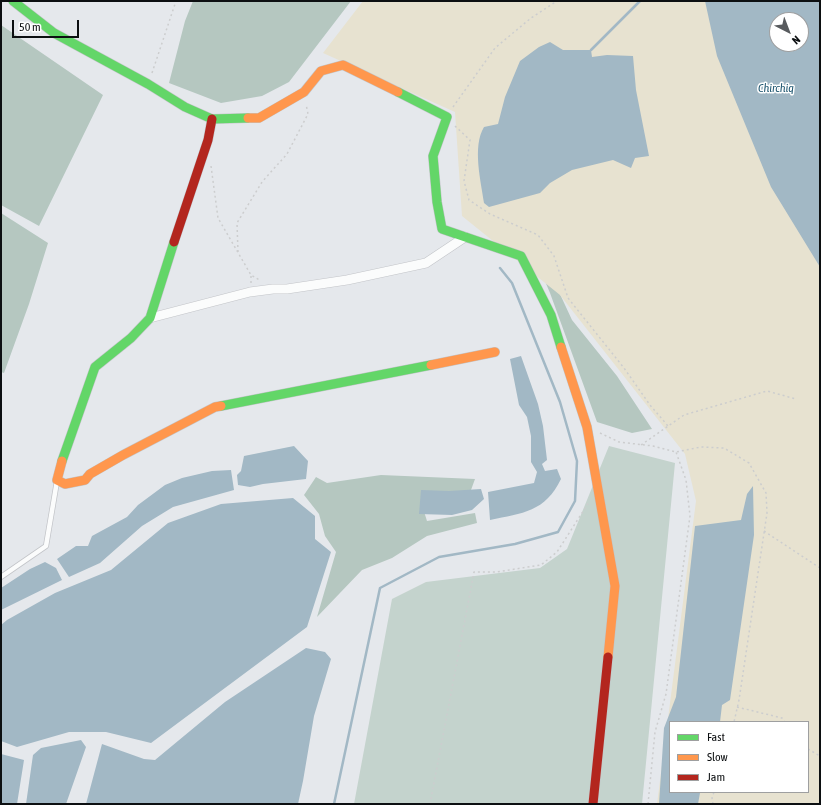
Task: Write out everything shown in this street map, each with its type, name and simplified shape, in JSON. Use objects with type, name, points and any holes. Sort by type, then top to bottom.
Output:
[{"type":"street","points":[[12,1],[54,33],[148,84],[185,107],[212,119],[259,118],[304,92],[321,71],[343,65],[447,117],[433,156],[437,202],[442,229],[521,256],[551,316],[587,427],[615,586],[593,804]]},
{"type":"street","points":[[212,119],[208,140],[184,209],[150,318],[131,338],[95,367],[60,466],[57,480],[64,484],[84,480],[90,474],[123,455],[215,407],[495,352]]},
{"type":"street","points":[[150,318],[250,292],[287,289],[348,280],[426,263],[464,237]]},
{"type":"lane","points":[[1,577],[46,546],[57,480]]},
{"type":"path","points":[[148,84],[176,1]]},
{"type":"path","points":[[556,1],[531,18],[495,48],[447,117],[470,140],[464,181],[468,200],[490,214],[538,235],[554,256],[568,298],[624,368],[650,405],[668,426]]},
{"type":"path","points":[[238,252],[237,223],[262,182],[287,154],[308,114],[304,92]]},
{"type":"path","points":[[211,166],[218,218],[251,275],[273,289]]},
{"type":"path","points":[[641,445],[684,415],[767,390],[796,399]]},
{"type":"path","points":[[587,427],[619,442],[676,452],[700,447],[724,448],[749,463],[766,493],[767,513],[734,721]]},
{"type":"path","points":[[648,804],[656,732],[666,694],[690,516],[686,480],[676,452]]},
{"type":"path","points":[[430,804],[474,572],[496,572],[541,565],[557,552],[590,501]]},
{"type":"path","points":[[764,531],[820,568]]},
{"type":"path","points":[[737,707],[782,718],[784,721]]},
{"type":"path","points":[[809,750],[820,756]]},
{"type":"path","points":[[713,804],[712,798],[714,793]]},
{"type":"shaded area","points":[[193,1],[351,1],[289,82],[262,96],[221,103],[169,83],[185,21]]},
{"type":"shaded area","points":[[1,25],[103,95],[39,226],[1,205]]},
{"type":"shaded area","points":[[1,213],[48,243],[29,304],[4,373],[1,372]]},
{"type":"shaded area","points":[[540,251],[572,320],[617,376],[652,429],[632,433],[597,422],[550,293],[533,253]]},
{"type":"shaded area","points":[[609,446],[675,463],[642,804],[354,804],[392,599],[426,582],[540,568],[567,549]]},
{"type":"shaded area","points":[[381,475],[475,479],[471,490],[421,502],[427,521],[475,513],[477,523],[427,536],[392,558],[362,570],[317,617],[336,552],[325,536],[319,514],[304,495],[316,477],[327,483]]},
{"type":"sand","points":[[363,1],[820,1],[820,804],[657,804],[696,501],[685,454],[560,295],[462,216],[455,112],[323,53]]},
{"type":"water","name":"Chirchiq","points":[[705,1],[820,1],[820,267],[771,187],[717,56]]},
{"type":"water","points":[[550,42],[563,50],[591,50],[592,57],[607,55],[633,56],[636,90],[649,156],[635,158],[631,168],[613,160],[572,170],[550,183],[540,193],[489,207],[484,203],[478,164],[480,135],[484,127],[498,124],[505,97],[520,61],[539,47]]},
{"type":"water","points":[[521,356],[538,404],[543,426],[547,460],[542,464],[545,471],[557,469],[561,479],[555,490],[540,505],[523,513],[490,520],[488,492],[534,483],[537,472],[531,462],[531,436],[527,417],[519,405],[510,359]]},
{"type":"water","points":[[294,446],[308,461],[306,479],[250,487],[238,485],[237,475],[241,471],[244,456]]},
{"type":"water","points":[[231,470],[234,490],[173,507],[142,526],[100,563],[69,577],[57,559],[76,546],[88,546],[92,536],[127,517],[138,505],[165,485],[182,478],[212,471]]},
{"type":"water","points":[[753,486],[754,535],[730,700],[722,705],[720,721],[669,721],[669,793],[700,793],[698,804],[659,804],[664,728],[676,697],[695,526],[741,520],[747,494]]},
{"type":"water","points":[[481,489],[484,499],[472,510],[452,515],[419,514],[421,490],[449,491]]},
{"type":"water","points":[[293,498],[315,516],[315,539],[331,552],[307,627],[151,743],[106,732],[69,732],[17,747],[1,741],[1,625],[7,620],[55,593],[111,570],[168,523],[221,504]]},
{"type":"water","points":[[45,562],[56,568],[62,580],[1,610],[1,588],[30,569]]},
{"type":"water","points":[[306,648],[325,652],[331,659],[314,716],[298,804],[86,804],[102,744],[144,759],[155,760],[225,702]]},
{"type":"water","points":[[81,740],[86,747],[66,804],[26,804],[33,755],[41,748]]},
{"type":"water","points":[[1,754],[24,760],[17,804],[1,804]]},
{"type":"waterway","points":[[591,50],[640,1]]},
{"type":"waterway","points":[[334,804],[380,588],[439,557],[515,544],[558,532],[575,501],[577,461],[560,402],[512,283],[500,268]]},
{"type":"traffic: fast","points":[[13,1],[54,33],[148,84],[185,107],[212,119],[248,118]]},
{"type":"traffic: fast","points":[[398,92],[447,117],[433,156],[437,202],[442,229],[521,256],[551,315],[561,347]]},
{"type":"traffic: fast","points":[[62,461],[95,367],[131,338],[150,318],[174,242]]},
{"type":"traffic: fast","points":[[221,406],[431,365]]},
{"type":"traffic: slow","points":[[248,118],[259,118],[304,92],[321,71],[343,65],[398,92]]},
{"type":"traffic: slow","points":[[561,347],[587,427],[615,586],[608,657]]},
{"type":"traffic: slow","points":[[431,365],[495,352]]},
{"type":"traffic: slow","points":[[62,461],[57,480],[65,484],[85,480],[90,474],[123,455],[215,407],[221,406]]},
{"type":"traffic: jam","points":[[174,242],[208,140],[212,119]]},
{"type":"traffic: jam","points":[[593,804],[608,657]]}]
